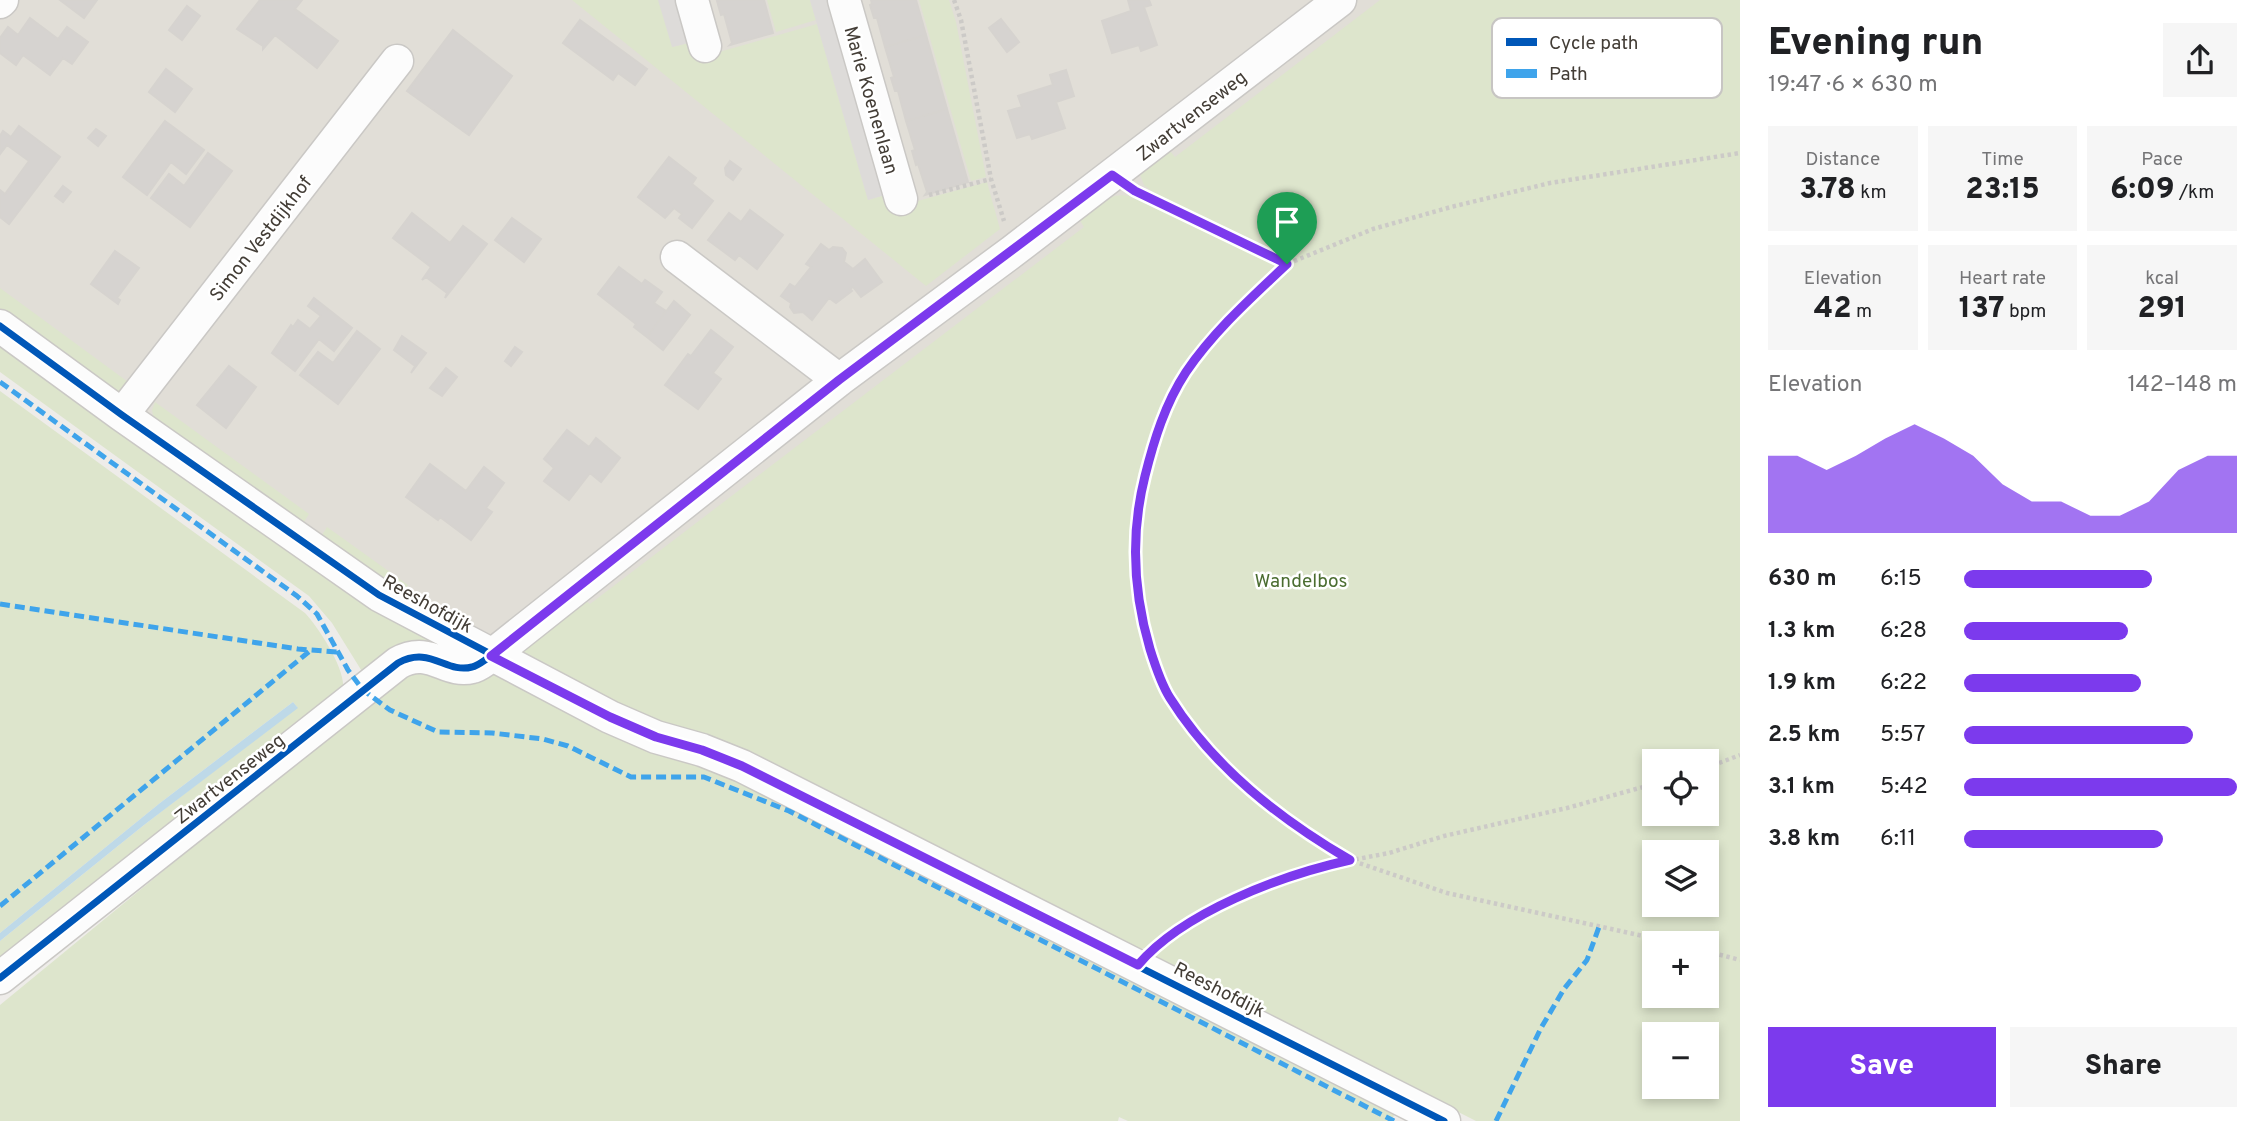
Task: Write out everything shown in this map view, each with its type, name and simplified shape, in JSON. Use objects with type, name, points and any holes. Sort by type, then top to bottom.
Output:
[{"type":"street","points":[[692,0],[705,46]]},
{"type":"street","name":"Marie Koenenlaan","points":[[844,0],[901,199]]},
{"type":"street","name":"Zwartvenseweg","points":[[0,978],[398,663],[408,657],[426,656],[457,666],[472,667],[491,656],[839,380],[1013,251],[1340,0]]},
{"type":"street","name":"Simon Vestdijkhof","points":[[122,415],[397,61]]},
{"type":"street","points":[[677,257],[839,380]]},
{"type":"street","name":"Reeshofdijk","points":[[0,326],[379,595],[491,656],[645,732],[742,766],[1444,1121]]},
{"type":"path","points":[[954,0],[961,20],[991,179],[1013,251]]},
{"type":"path","points":[[1642,936],[1447,894],[1350,860],[1294,826],[1246,787],[1204,743],[1168,697],[1140,615],[1133,543],[1139,500],[1153,445],[1168,403],[1185,373],[1210,340],[1228,319],[1287,264],[1373,229],[1451,207],[1550,183],[1740,153]]},
{"type":"path","points":[[1112,175],[1135,191],[1287,264]]},
{"type":"path","points":[[901,199],[914,196],[915,199],[991,179]]},
{"type":"path","points":[[1719,763],[1740,755]]},
{"type":"path","points":[[1138,965],[1148,952],[1185,924],[1215,908],[1284,880],[1350,860],[1389,853],[1500,822],[1567,808],[1642,787]]},
{"type":"path","points":[[1719,954],[1740,960]]},
{"type":"shaded area","points":[[0,0],[1399,0],[578,640],[471,692],[0,349]]},
{"type":"shaded area","points":[[658,0],[680,0],[692,42],[672,47]]},
{"type":"shaded area","points":[[810,0],[831,0],[888,194],[868,200]]},
{"type":"green space","points":[[572,0],[659,0],[673,47],[692,42],[719,52],[817,24],[868,200],[888,194],[914,202],[987,182],[1000,229],[926,286]]},
{"type":"green space","points":[[767,0],[810,0],[816,20],[776,32]]},
{"type":"green space","points":[[919,0],[949,0],[956,22],[986,177],[971,181]]},
{"type":"green space","name":"Wandelbos","points":[[1380,0],[1740,0],[1740,1121],[1476,1121],[1153,957],[1157,953],[1147,948],[1140,949],[1137,956],[518,655],[585,600],[590,604],[1084,227],[1079,219],[1093,207],[1108,198],[1123,195],[1141,201],[1153,192],[1144,185],[1139,172],[1169,150],[1175,157]]},
{"type":"green space","points":[[0,288],[139,390],[121,396],[0,308]]},
{"type":"green space","points":[[0,335],[396,622],[446,649],[363,673],[332,623],[309,596],[0,372]]},
{"type":"green space","points":[[0,391],[305,613],[336,660],[343,689],[0,959],[0,941],[297,707],[293,702],[160,803],[0,933]]},
{"type":"green space","points":[[155,402],[309,514],[304,522],[297,523],[154,419],[152,410]]},
{"type":"green space","points":[[327,527],[408,585],[401,598],[324,543],[322,535]]},
{"type":"green space","points":[[493,666],[711,761],[1396,1112],[1391,1121],[1128,1121],[1119,1117],[1118,1121],[0,1121],[0,1005],[364,706],[411,673]]},
{"type":"water","points":[[293,702],[298,708],[144,825],[0,941],[0,933],[160,803]]},
{"type":"building","points":[[60,0],[97,0],[84,18]]},
{"type":"building","points":[[260,0],[302,0],[295,9],[338,41],[317,68],[275,35],[263,49],[263,46],[237,29]]},
{"type":"building","points":[[764,0],[773,33],[730,45],[732,43],[724,14],[721,15],[717,1]]},
{"type":"building","points":[[871,0],[916,0],[926,35],[885,47],[877,18],[874,18],[870,5]]},
{"type":"building","points":[[1128,0],[1149,0],[1151,5],[1144,7],[1157,45],[1141,51],[1139,45],[1112,53],[1102,21],[1131,11]]},
{"type":"building","points":[[187,6],[200,16],[182,40],[169,30]]},
{"type":"building","points":[[30,18],[58,39],[67,27],[88,42],[72,64],[63,58],[50,75],[23,55],[16,65],[0,53],[0,38],[8,27],[18,35]]},
{"type":"building","points":[[1001,19],[1019,42],[1007,52],[989,28]]},
{"type":"building","points":[[580,20],[647,69],[635,85],[618,73],[613,80],[563,43]]},
{"type":"building","points":[[453,30],[512,76],[469,135],[407,91]]},
{"type":"building","points":[[926,35],[947,109],[906,121],[898,91],[895,91],[891,78],[894,77],[885,47]]},
{"type":"building","points":[[166,69],[192,89],[175,112],[149,92]]},
{"type":"building","points":[[1066,70],[1074,96],[1056,102],[1065,128],[1032,139],[1030,134],[1017,138],[1008,111],[1022,107],[1018,96],[1053,85],[1050,75]]},
{"type":"building","points":[[947,109],[968,182],[925,195],[927,192],[918,164],[916,165],[912,151],[915,150],[906,121]]},
{"type":"building","points":[[165,121],[204,150],[186,174],[171,162],[147,195],[123,177]]},
{"type":"building","points":[[19,126],[60,157],[9,224],[0,217],[0,190],[5,194],[29,161],[7,145],[0,154],[0,136],[3,131],[11,137]]},
{"type":"building","points":[[96,129],[106,136],[98,146],[88,138]]},
{"type":"building","points":[[208,153],[232,171],[190,227],[151,198],[169,174],[184,186]]},
{"type":"building","points":[[669,157],[696,178],[692,184],[713,201],[692,228],[679,218],[682,214],[674,208],[665,218],[638,197]]},
{"type":"building","points":[[730,161],[741,169],[733,180],[726,175],[725,168]]},
{"type":"building","points":[[63,186],[71,192],[63,202],[55,196]]},
{"type":"building","points":[[750,210],[783,235],[757,269],[739,255],[735,260],[708,240],[729,213],[741,222]]},
{"type":"building","points":[[412,213],[450,243],[463,226],[487,244],[445,298],[447,293],[426,277],[422,280],[431,267],[393,238]]},
{"type":"building","points":[[512,218],[541,239],[524,262],[495,240]]},
{"type":"building","points":[[821,244],[829,250],[833,247],[842,248],[846,253],[844,262],[853,269],[865,259],[882,282],[861,297],[853,287],[850,289],[852,291],[836,303],[829,298],[812,320],[803,312],[794,313],[790,307],[791,303],[781,296],[790,284],[795,287],[811,267],[806,264]]},
{"type":"building","points":[[115,251],[139,268],[117,298],[120,300],[118,304],[91,284]]},
{"type":"building","points":[[619,267],[642,284],[645,280],[662,292],[654,303],[666,311],[647,337],[634,327],[636,324],[598,294]]},
{"type":"building","points":[[314,298],[352,328],[334,351],[319,339],[295,371],[272,353],[291,325],[293,327],[298,320],[310,329],[321,316],[308,306]]},
{"type":"building","points":[[674,301],[690,315],[663,350],[647,337]]},
{"type":"building","points":[[711,330],[733,347],[713,373],[721,379],[698,409],[665,385],[688,354],[691,356]]},
{"type":"building","points":[[357,331],[380,349],[338,404],[300,375],[318,352],[333,363]]},
{"type":"building","points":[[402,336],[426,353],[411,373],[415,366],[394,350]]},
{"type":"building","points":[[515,347],[522,352],[511,366],[505,361]]},
{"type":"building","points":[[229,366],[256,387],[226,428],[197,405]]},
{"type":"building","points":[[446,368],[457,377],[442,396],[430,388]]},
{"type":"building","points":[[567,430],[589,447],[596,438],[620,458],[601,482],[590,473],[569,500],[544,481],[554,468],[544,459]]},
{"type":"building","points":[[430,464],[466,491],[484,467],[504,483],[486,508],[492,512],[471,540],[406,497]]},
{"type":"marked path","points":[[0,382],[297,596],[317,614],[348,670],[363,690],[390,710],[438,732],[492,733],[543,739],[568,746],[631,777],[704,777],[789,811],[1394,1121]]},
{"type":"marked path","points":[[0,604],[298,649],[338,652]]},
{"type":"marked path","points":[[0,906],[311,650]]},
{"type":"marked path","points":[[1496,1121],[1541,1028],[1564,989],[1587,960],[1599,927]]},
{"type":"cycle path","points":[[0,326],[379,595],[610,717],[656,737],[702,750],[742,766],[1444,1121]]},
{"type":"cycle path","points":[[0,978],[398,663],[419,657],[463,668],[474,666],[491,656]]},
{"type":"route","points":[[1112,175],[1135,191],[1287,264],[1228,319],[1210,340],[1185,373],[1168,403],[1153,445],[1139,500],[1133,543],[1136,590],[1153,659],[1168,697],[1204,743],[1246,787],[1294,826],[1350,860],[1284,880],[1215,908],[1185,924],[1148,952],[1138,965],[742,766],[702,750],[656,737],[610,717],[491,656],[839,380],[1112,175]]}]
